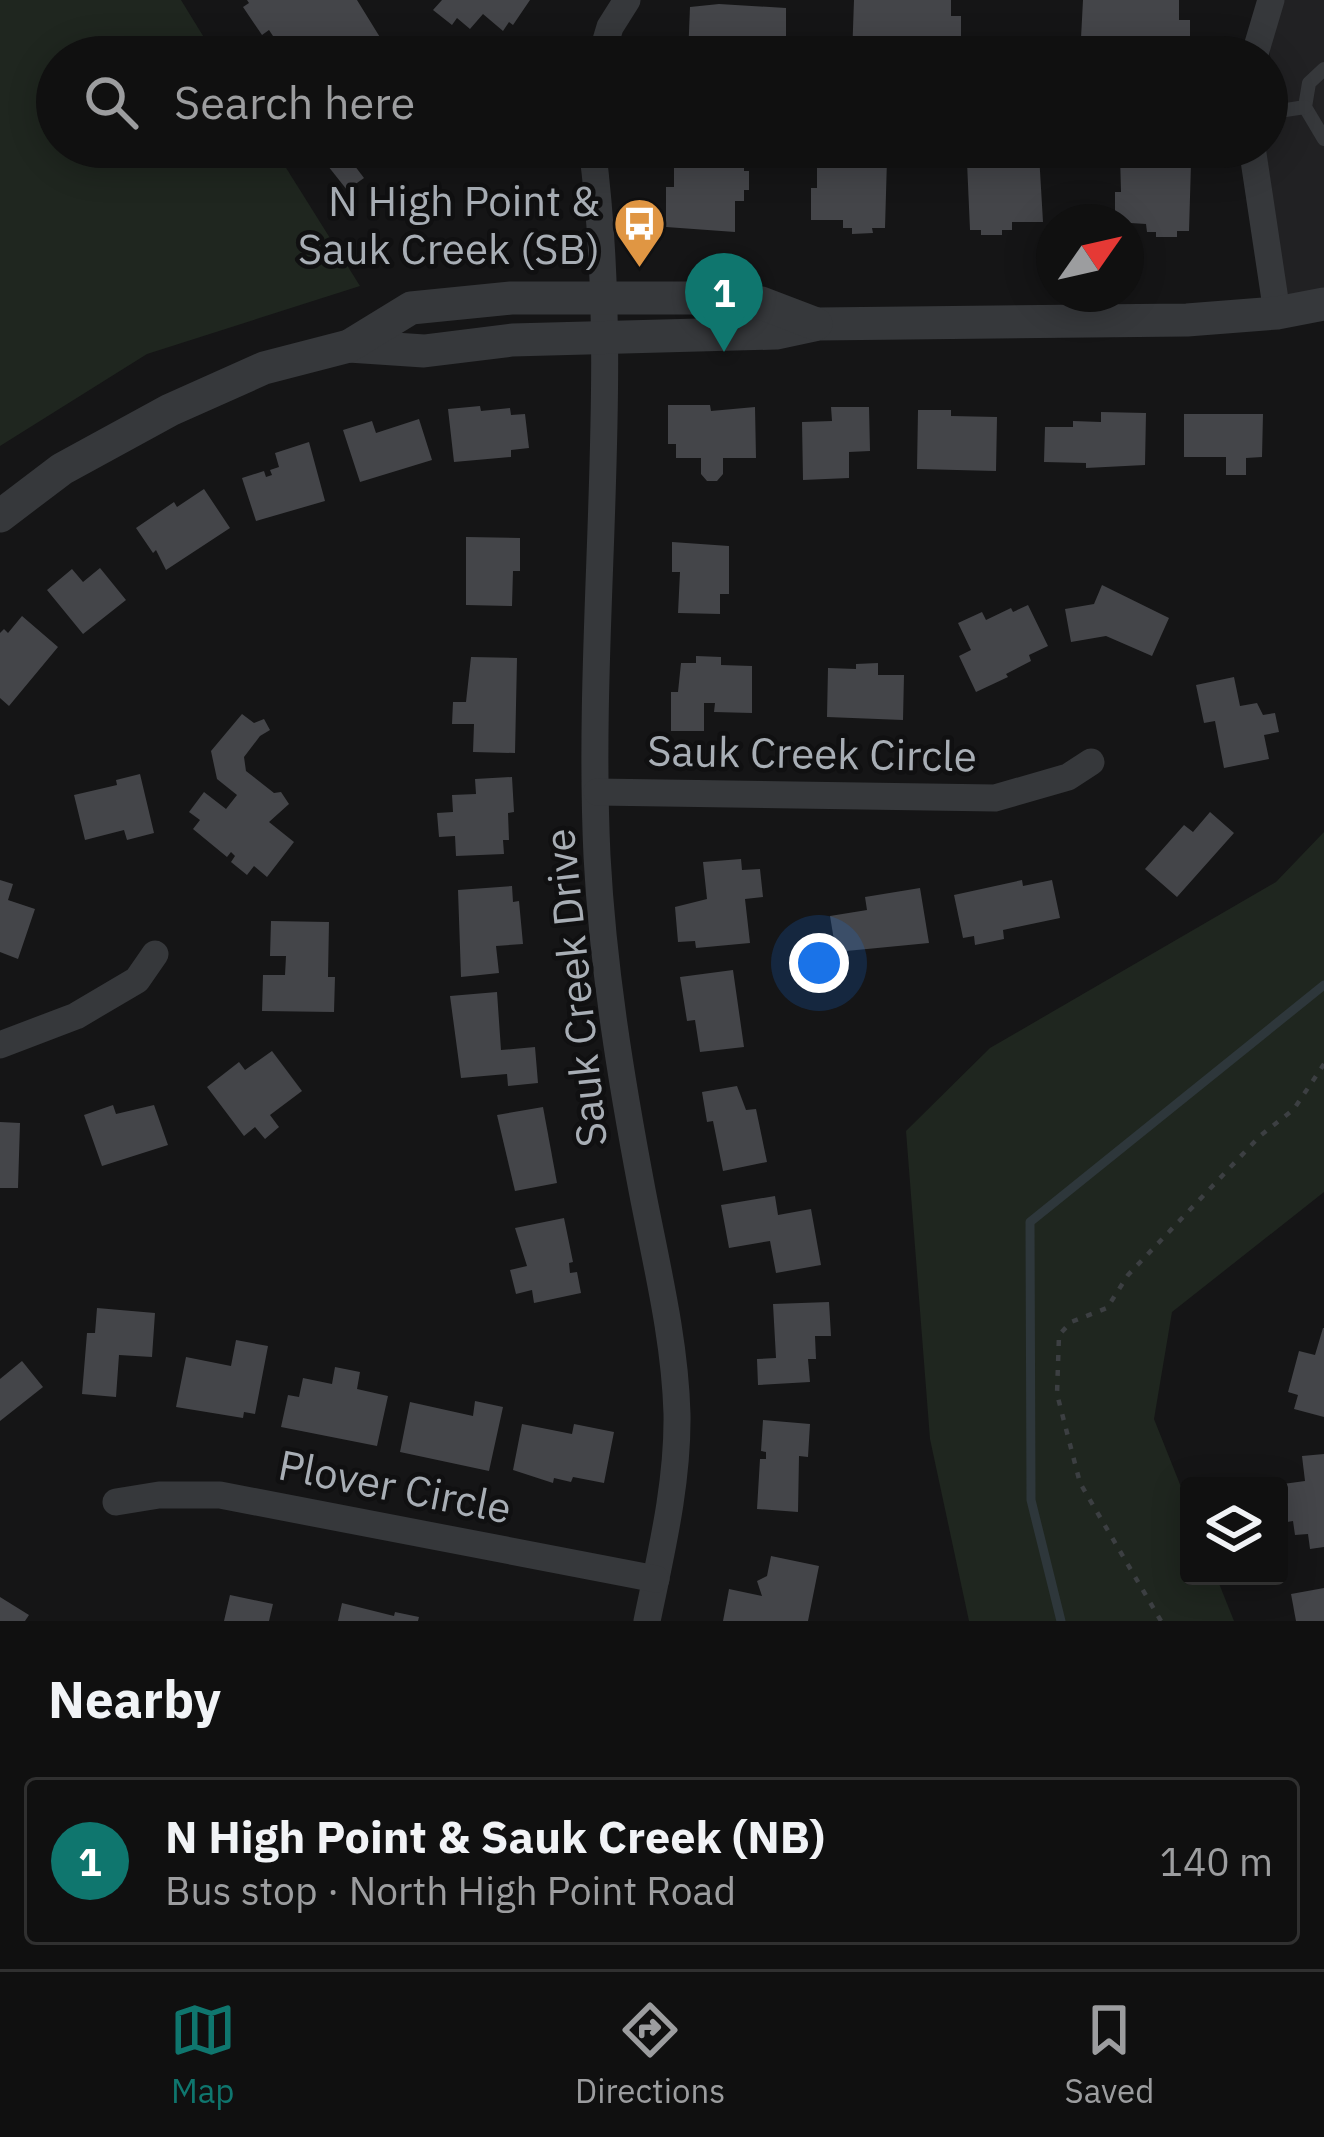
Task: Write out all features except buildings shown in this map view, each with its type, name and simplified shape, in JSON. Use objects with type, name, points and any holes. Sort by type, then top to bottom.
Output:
[{"type":"street","points":[[607,36],[627,0]]},
{"type":"street","points":[[1260,36],[1270,0]]},
{"type":"street","name":"Sauk Creek Drive","points":[[594,168],[604,265],[597,792],[601,916],[620,1072],[668,1322],[677,1412],[672,1494],[647,1621]]},
{"type":"street","points":[[1255,168],[1277,313]]},
{"type":"street","points":[[0,516],[62,469],[170,410],[264,368],[349,346],[411,308],[512,298],[603,296],[761,303],[818,324]]},
{"type":"street","points":[[349,346],[424,352],[512,340],[776,333],[818,324],[1187,320],[1324,304]]},
{"type":"street","name":"Sauk Creek Circle","points":[[597,792],[995,798],[1068,777],[1091,762]]},
{"type":"street","points":[[0,1045],[76,1016],[136,980],[155,954]]},
{"type":"street","name":"Plover Circle","points":[[116,1502],[220,1495],[656,1580]]},
{"type":"lane","points":[[1324,69],[1309,83],[1306,107],[1324,140]]},
{"type":"lane","points":[[1288,110],[1306,107]]},
{"type":"path","points":[[1161,1621],[1080,1483],[1057,1394],[1059,1335],[1071,1322],[1107,1308],[1128,1275],[1260,1136],[1294,1109],[1324,1064]]},
{"type":"shaded area","points":[[0,0],[181,0],[203,36],[36,36],[36,168],[286,168],[360,286],[147,354],[0,446]]},
{"type":"shaded area","points":[[1271,0],[1324,0],[1324,304],[1277,313],[1255,168],[1288,168],[1288,36],[1270,36]]},
{"type":"shaded area","points":[[1324,832],[1324,1192],[1172,1312],[1154,1419],[1180,1484],[1180,1585],[1220,1585],[1234,1621],[969,1621],[930,1439],[906,1131],[990,1048],[1276,882]]},
{"type":"waterway","points":[[1061,1621],[1031,1500],[1030,1222],[1324,985]]},
{"type":"place","name":"N High Point & Sauk Creek (SB)","points":[[639,270]]},
{"type":"place","name":"N High Point & Sauk Creek (NB)","points":[[724,352]]}]
